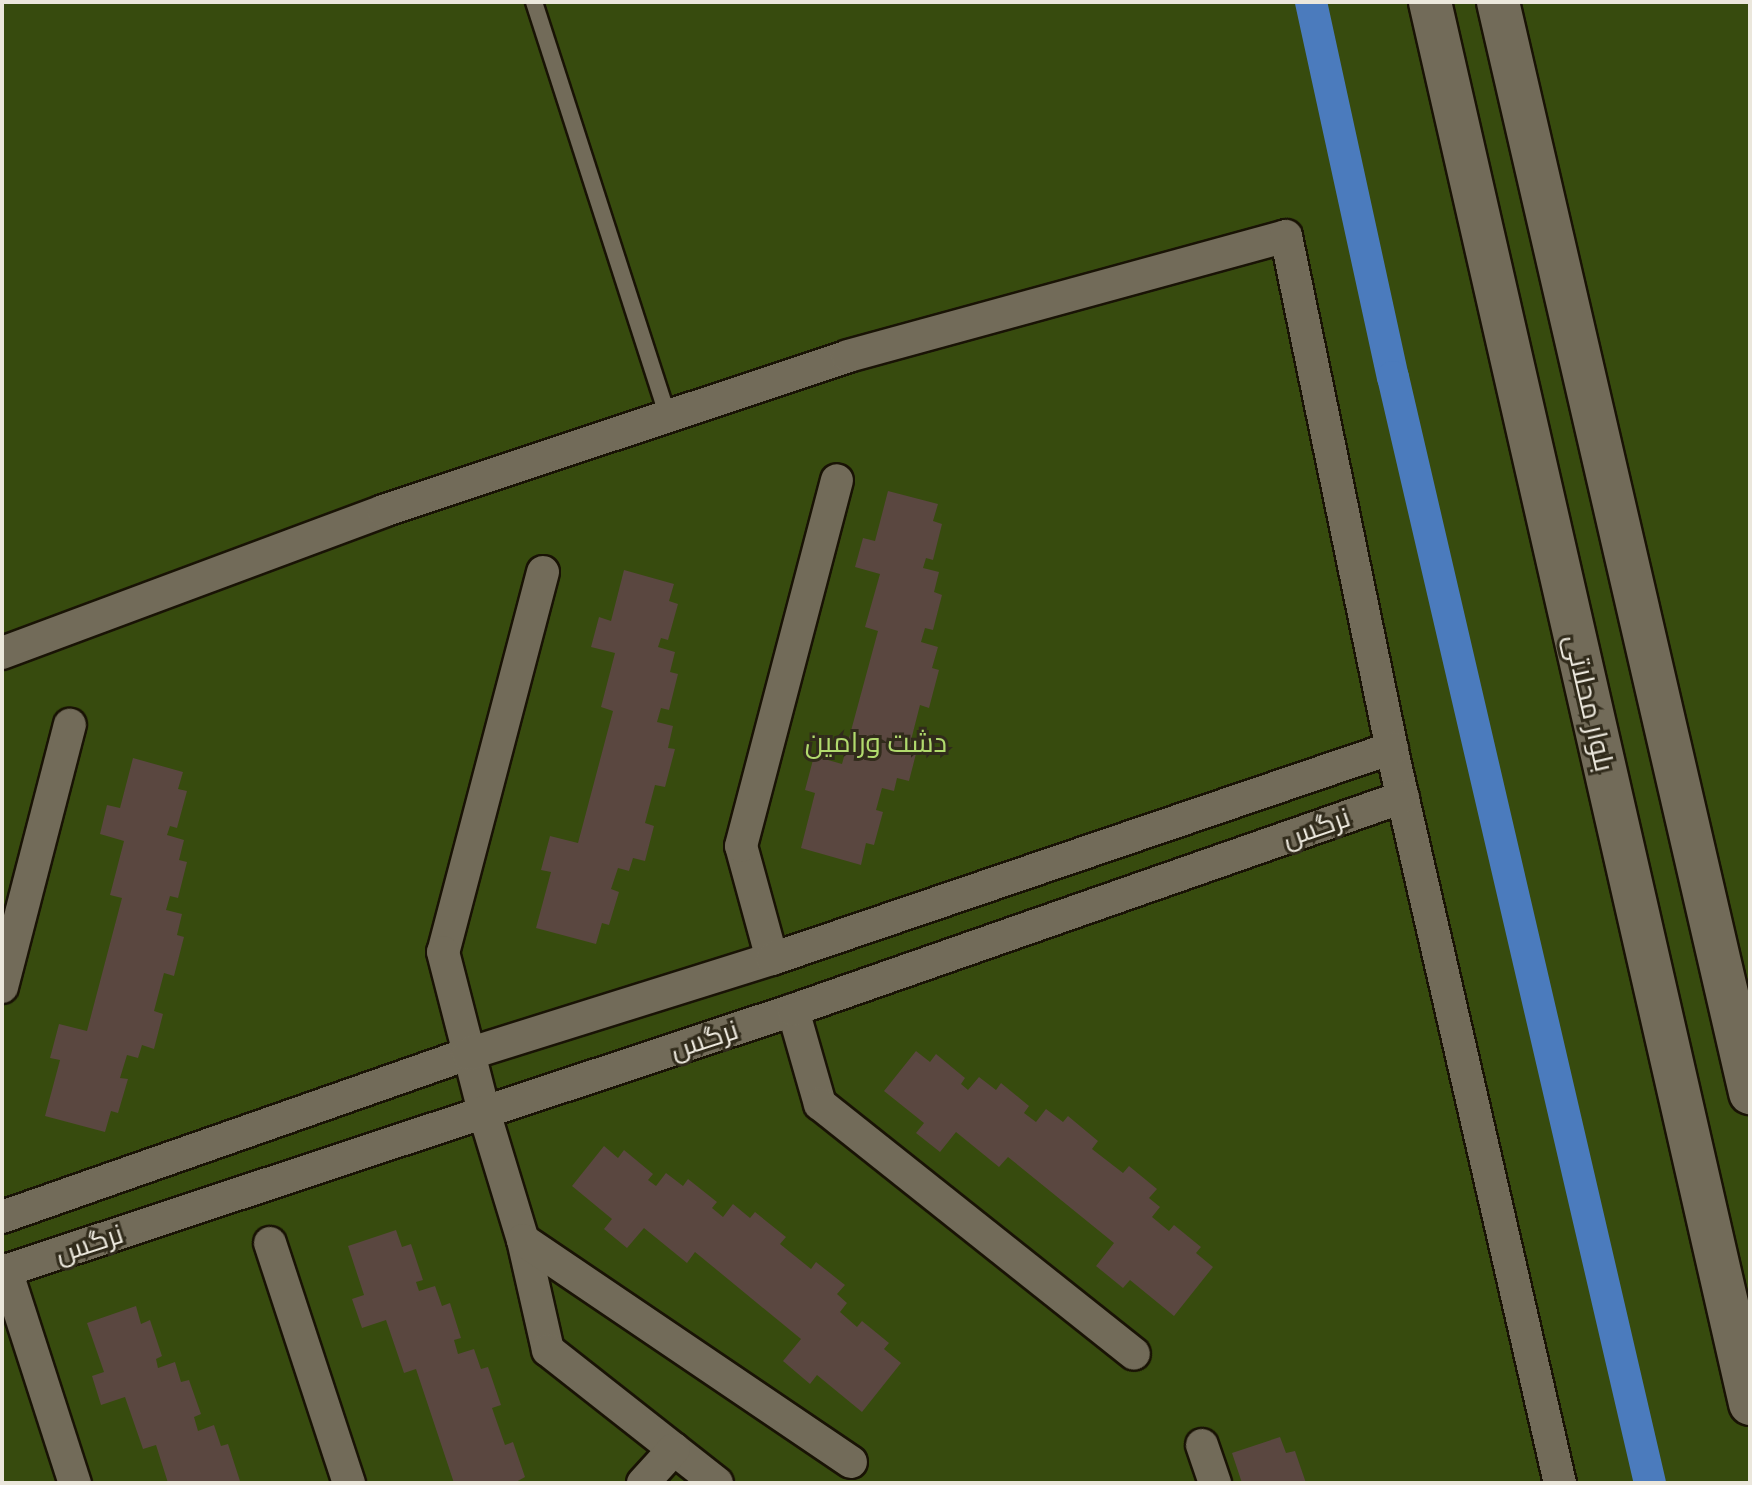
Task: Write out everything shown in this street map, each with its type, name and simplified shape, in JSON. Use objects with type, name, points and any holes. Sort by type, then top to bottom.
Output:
[{"type":"street","name":"بلوار محلاتی","points":[[1430,2],[1750,1404]]},
{"type":"street","points":[[1498,2],[1741,1007],[1750,1093]]},
{"type":"street","points":[[2,653],[383,511],[848,356],[1286,236],[1392,748],[1560,1483]]},
{"type":"street","points":[[772,959],[741,846],[837,480]]},
{"type":"street","points":[[543,572],[443,952],[484,1112],[523,1240],[548,1350],[717,1483]]},
{"type":"street","points":[[2,987],[70,725]]},
{"type":"street","name":"نرگس","points":[[2,1217],[468,1054],[772,959],[1392,748]]},
{"type":"street","name":"نرگس","points":[[4,1271],[793,1010],[1403,797]]},
{"type":"street","points":[[793,1010],[820,1104],[1134,1354]]},
{"type":"street","points":[[523,1240],[851,1462]]},
{"type":"street","points":[[270,1243],[349,1483]]},
{"type":"street","points":[[4,1271],[75,1483]]},
{"type":"street","points":[[1202,1445],[1215,1483]]},
{"type":"street","points":[[643,1483],[674,1449]]},
{"type":"lane","points":[[534,2],[668,416]]},
{"type":"green space","name":"دشت ورامین","points":[[2,2],[1750,2],[1750,1483],[2,1483]]},
{"type":"building","points":[[888,491],[938,504],[933,521],[942,524],[933,560],[926,558],[923,568],[939,572],[934,592],[942,595],[933,630],[925,628],[921,642],[938,647],[932,668],[939,670],[929,708],[920,705],[910,744],[918,746],[909,781],[897,778],[894,791],[882,788],[876,810],[883,812],[874,845],[866,843],[861,865],[801,848],[815,793],[805,790],[814,756],[842,764],[878,631],[865,627],[880,574],[855,567],[863,538],[875,541]]},
{"type":"building","points":[[624,570],[674,584],[669,601],[678,604],[668,640],[661,638],[658,647],[675,652],[670,672],[678,674],[669,710],[661,708],[657,722],[673,726],[668,748],[675,749],[665,787],[655,785],[645,823],[654,826],[645,861],[633,858],[629,871],[618,868],[611,889],[619,892],[609,925],[602,923],[596,944],[536,928],[551,872],[541,870],[550,836],[578,843],[613,711],[601,707],[615,653],[591,647],[599,617],[611,621]]},
{"type":"building","points":[[133,758],[183,772],[178,789],[187,791],[177,828],[170,826],[167,835],[184,840],[179,860],[187,862],[178,898],[170,896],[166,910],[182,914],[177,935],[184,937],[174,976],[164,973],[154,1011],[163,1014],[154,1049],[142,1045],[138,1058],[127,1055],[120,1078],[128,1079],[118,1113],[111,1111],[105,1132],[45,1116],[60,1060],[50,1058],[59,1024],[87,1031],[122,898],[110,895],[124,841],[100,834],[107,805],[120,808]]},
{"type":"building","points":[[916,1051],[930,1062],[936,1054],[965,1078],[961,1084],[968,1090],[979,1077],[996,1090],[1001,1083],[1029,1106],[1024,1113],[1036,1122],[1046,1109],[1063,1122],[1068,1116],[1098,1141],[1092,1149],[1123,1173],[1129,1166],[1157,1189],[1149,1198],[1160,1207],[1152,1217],[1169,1231],[1174,1225],[1201,1247],[1196,1253],[1213,1267],[1174,1316],[1130,1280],[1123,1288],[1096,1266],[1114,1243],[1008,1157],[999,1167],[956,1132],[940,1152],[916,1133],[924,1123],[884,1091]]},
{"type":"building","points":[[604,1146],[618,1158],[624,1150],[653,1174],[648,1180],[656,1186],[666,1173],[683,1186],[688,1179],[717,1202],[712,1208],[723,1217],[733,1204],[750,1218],[755,1212],[786,1237],[780,1244],[811,1269],[816,1262],[845,1285],[837,1294],[847,1303],[840,1312],[857,1327],[862,1321],[889,1343],[884,1349],[901,1363],[862,1412],[817,1375],[810,1384],[783,1361],[801,1339],[695,1252],[687,1263],[644,1228],[627,1248],[604,1229],[612,1219],[572,1186]]},
{"type":"building","points":[[396,1230],[402,1247],[411,1244],[423,1280],[416,1282],[419,1291],[435,1286],[442,1306],[450,1303],[461,1338],[454,1340],[458,1354],[474,1349],[481,1369],[488,1367],[501,1405],[492,1408],[505,1445],[513,1442],[525,1477],[514,1483],[454,1483],[416,1369],[404,1373],[386,1320],[362,1328],[352,1299],[364,1295],[348,1246]]},
{"type":"building","points":[[136,1306],[141,1324],[150,1320],[162,1356],[156,1359],[158,1368],[175,1362],[181,1382],[189,1380],[201,1414],[194,1417],[198,1431],[214,1425],[221,1446],[228,1444],[240,1481],[168,1483],[156,1445],[143,1449],[125,1397],[101,1405],[92,1376],[104,1372],[87,1323]]},
{"type":"building","points":[[1280,1437],[1286,1453],[1295,1451],[1306,1483],[1242,1483],[1232,1453]]},
{"type":"waterway","points":[[1311,2],[1393,377],[1650,1483]]}]
